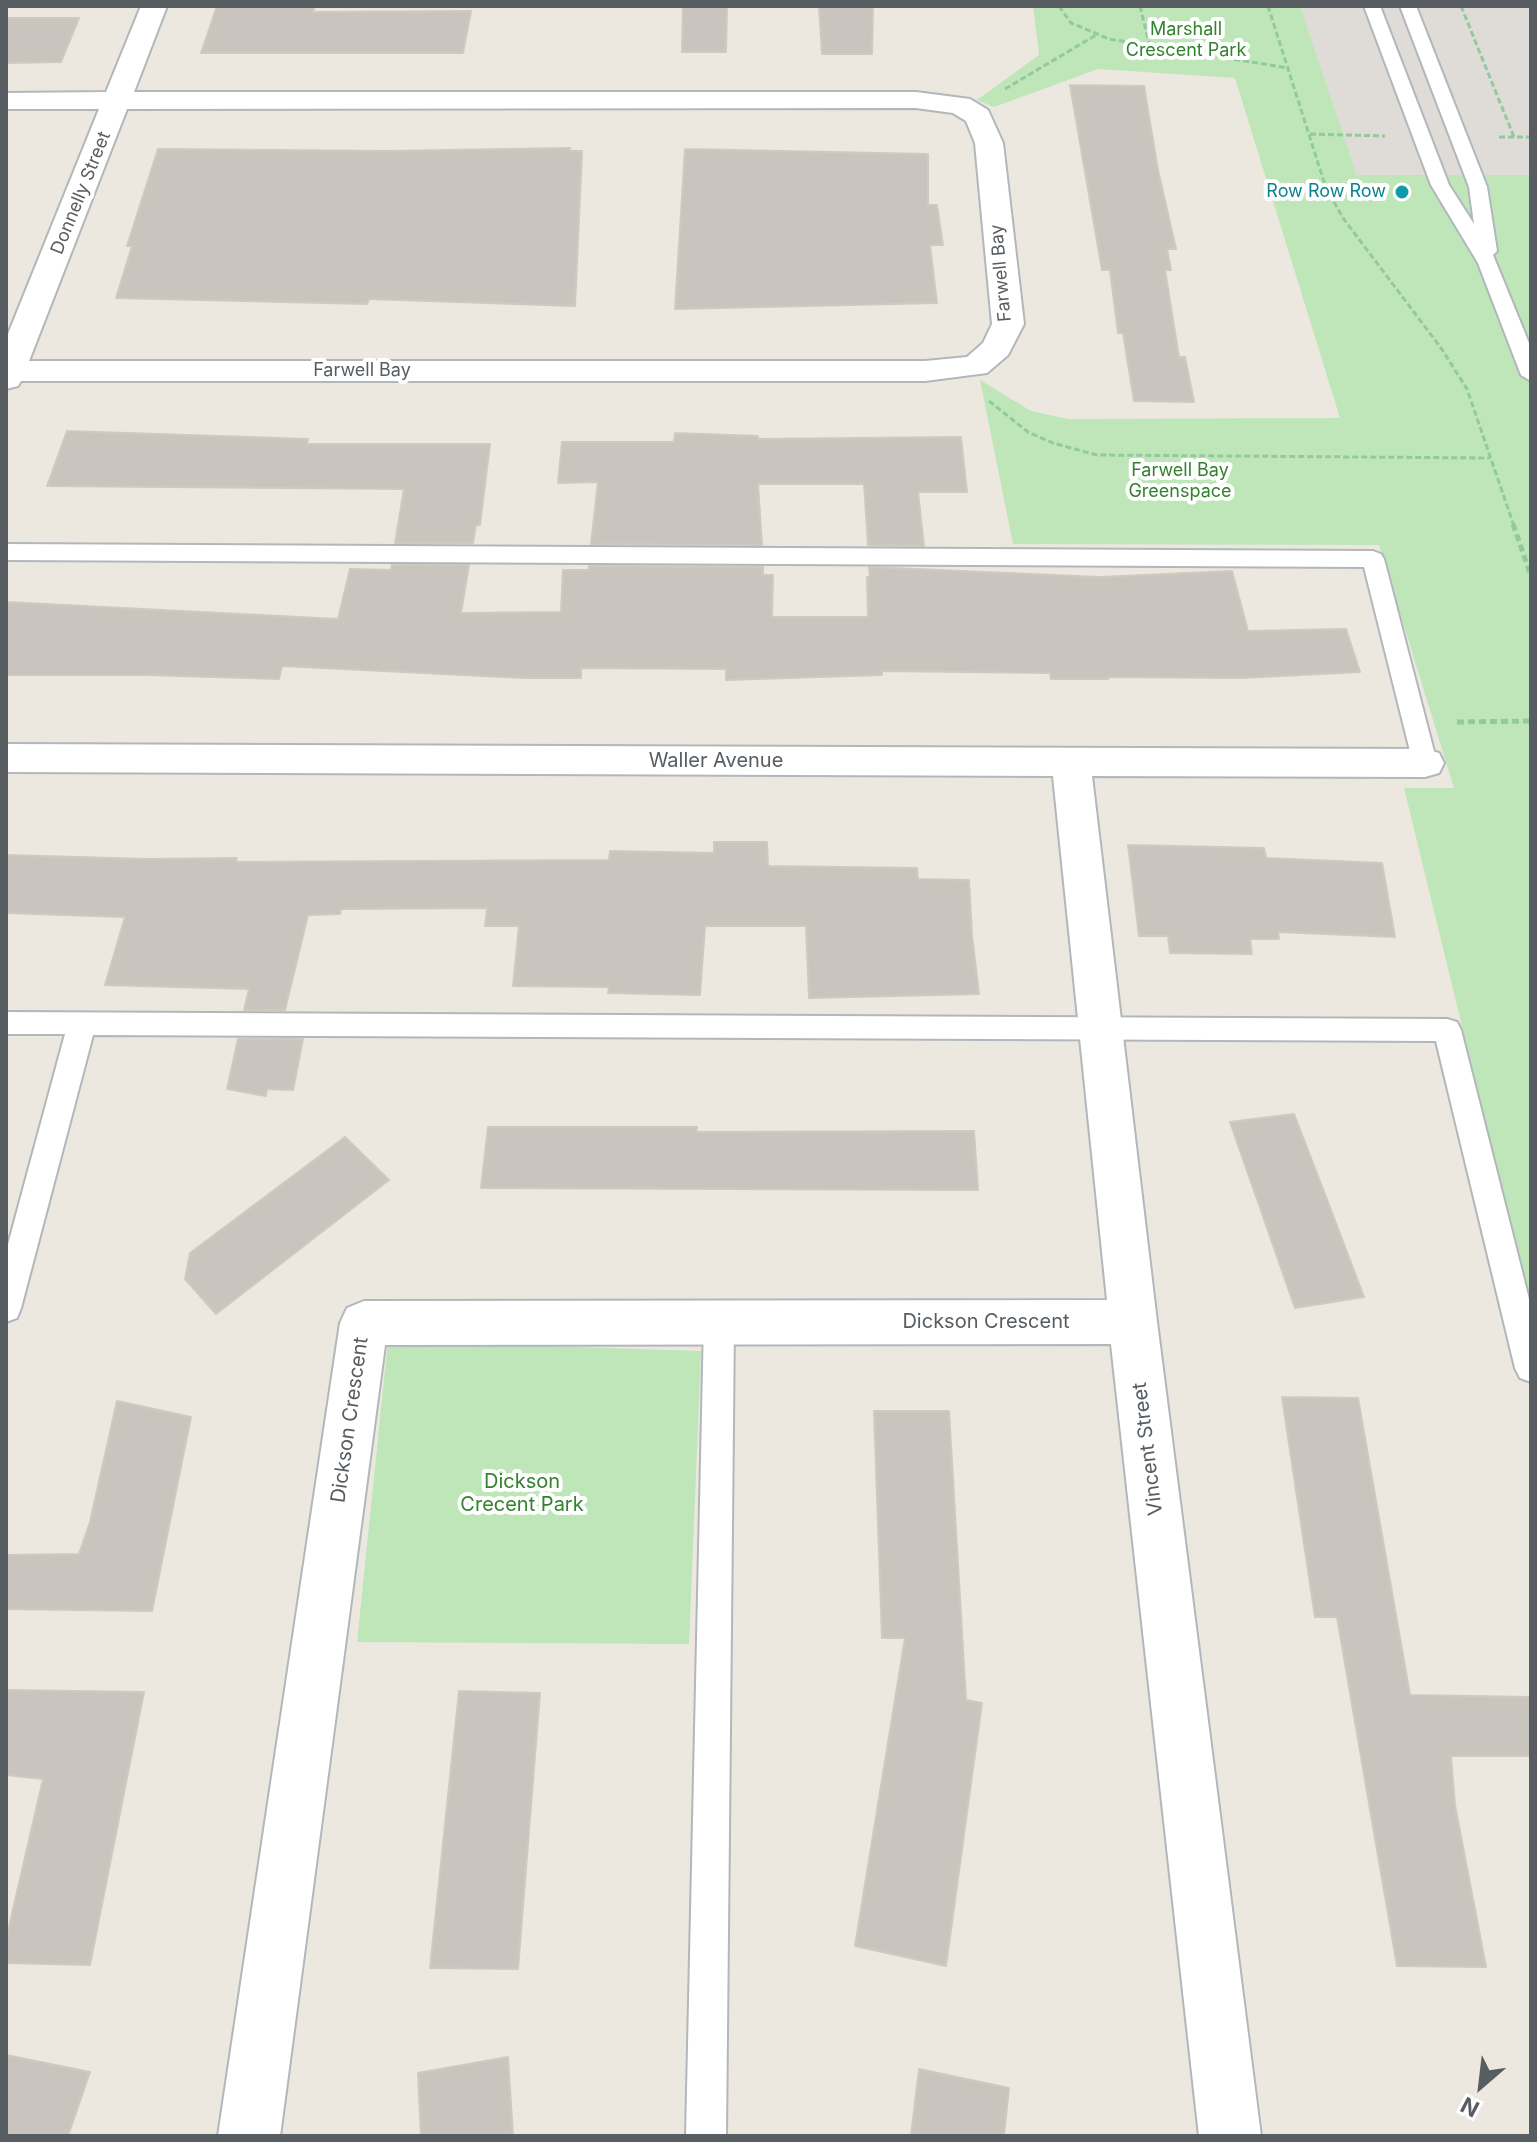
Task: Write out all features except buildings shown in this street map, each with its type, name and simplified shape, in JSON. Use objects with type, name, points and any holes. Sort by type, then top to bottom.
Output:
[{"type":"street","name":"Donnelly Street","points":[[8,375],[154,6]]},
{"type":"street","points":[[6,101],[916,100],[945,102],[970,111]]},
{"type":"street","name":"Farwell Bay","points":[[8,375],[962,369],[987,359],[997,348],[1008,324],[989,143],[983,123],[970,111]]},
{"type":"street","name":"Waller Avenue","points":[[6,758],[1425,763]]},
{"type":"street","name":"Vincent Street","points":[[1071,762],[1133,1322],[1230,2136]]},
{"type":"street","name":"Dickson Crescent","points":[[249,2136],[364,1323],[1133,1322]]},
{"type":"lane","points":[[1372,6],[1440,185],[1488,263],[1531,375]]},
{"type":"lane","points":[[1408,6],[1478,187],[1488,263]]},
{"type":"lane","points":[[6,552],[1373,559],[1425,763]]},
{"type":"lane","points":[[6,1023],[1447,1030],[1531,1368]]},
{"type":"lane","points":[[6,1308],[82,1024]]},
{"type":"lane","points":[[706,2136],[719,1322]]},
{"type":"path","points":[[1059,6],[1071,23],[1096,34],[1150,47],[1288,68]]},
{"type":"path","points":[[1140,6],[1150,47]]},
{"type":"path","points":[[1268,6],[1326,188],[1364,248],[1458,372],[1467,389],[1531,576]]},
{"type":"path","points":[[1461,6],[1514,137]]},
{"type":"path","points":[[970,111],[1096,34]]},
{"type":"path","points":[[962,369],[994,406],[1028,432],[1053,443],[1097,455],[1490,458]]},
{"type":"path","points":[[1416,723],[1531,721]]},
{"type":"shaded area","points":[[1300,6],[1531,6],[1531,175],[1357,175]]},
{"type":"green space","points":[[1033,6],[1300,6],[1357,175],[1531,175],[1531,1309],[1404,788],[1454,788],[1379,545],[1013,544],[980,380],[1031,411],[1068,419],[1340,418],[1235,78],[1098,69],[994,107],[977,100],[1039,55]]},
{"type":"green space","name":"Dickson Crecent Park","points":[[388,1341],[701,1351],[689,1644],[357,1642]]},
{"type":"place","name":"Row Row Row","points":[[1402,192]]},
{"type":"park label","name":"Marshall Crescent Park","points":[[1186,40]]},
{"type":"park label","name":"Farwell Bay Greenspace","points":[[1180,481]]}]
